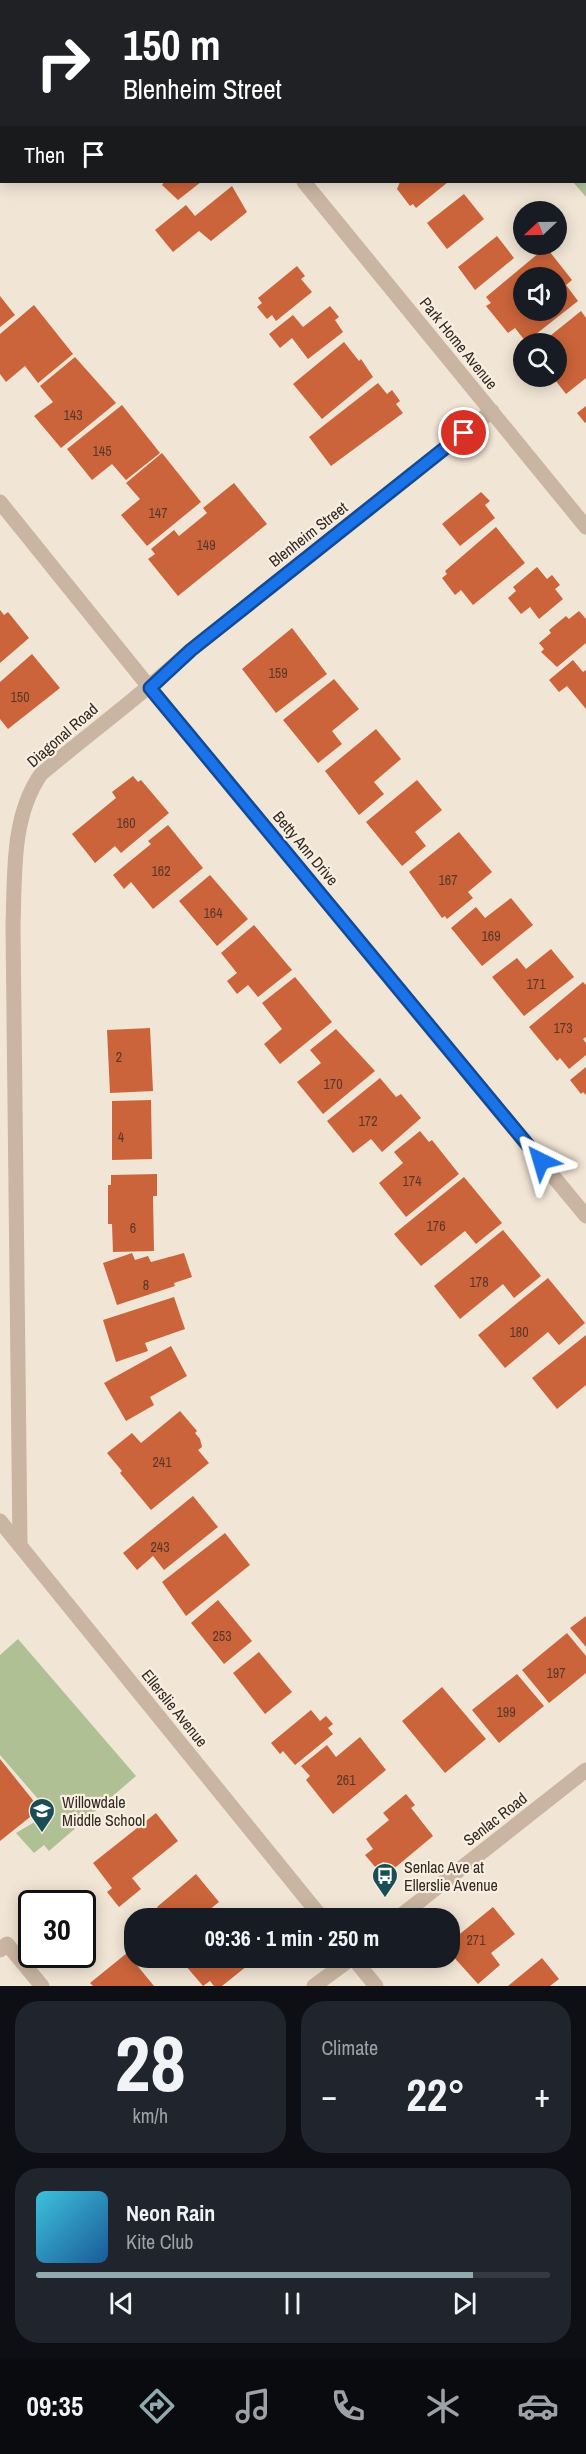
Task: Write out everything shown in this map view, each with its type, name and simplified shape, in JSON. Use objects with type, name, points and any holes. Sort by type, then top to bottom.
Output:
[{"type":"street","name":"Park Home Avenue","points":[[305,183],[586,527]]},
{"type":"street","name":"Blenheim Street","points":[[150,688],[191,650],[492,411]]},
{"type":"street","name":"Betty Ann Drive","points":[[0,502],[150,688],[586,1216]]},
{"type":"street","name":"Diagonal Road","points":[[20,1545],[13,925],[18,832],[32,786],[41,774],[127,702],[150,688]]},
{"type":"street","name":"Ellerslie Avenue","points":[[0,1521],[313,1908]]},
{"type":"street","name":"Senlac Road","points":[[411,1908],[586,1770]]},
{"type":"street","points":[[0,1950],[7,1944],[42,1986]]},
{"type":"street","points":[[314,1986],[338,1968]]},
{"type":"street","points":[[361,1968],[376,1986]]},
{"type":"green space","points":[[574,183],[586,183],[586,197]]},
{"type":"green space","points":[[18,1639],[136,1776],[49,1851],[44,1845],[34,1853],[16,1833],[38,1820],[45,1807],[0,1755],[0,1655]]},
{"type":"building","points":[[163,183],[200,183],[178,200],[162,185]]},
{"type":"building","points":[[400,183],[447,183],[416,208],[413,204],[410,206],[397,189]]},
{"type":"building","points":[[232,186],[247,212],[211,241],[199,231],[173,252],[155,230],[186,205],[195,216]]},
{"type":"building","points":[[464,194],[484,219],[447,249],[427,223]]},
{"type":"building","points":[[497,236],[514,258],[475,290],[458,267]]},
{"type":"building","points":[[536,255],[552,255],[562,267],[522,267]]},
{"type":"building","points":[[297,266],[305,276],[301,279],[312,292],[276,321],[272,315],[267,319],[257,307],[262,303],[258,298]]},
{"type":"building","points":[[513,274],[513,321],[553,321],[537,333],[519,333],[515,328],[508,333],[486,306],[491,303],[486,297]]},
{"type":"building","points":[[567,274],[572,280],[567,284]]},
{"type":"building","points":[[567,286],[578,301],[567,310]]},
{"type":"building","points":[[0,296],[15,315],[0,327]]},
{"type":"building","points":[[34,305],[73,354],[38,383],[25,366],[6,382],[0,374],[0,334]]},
{"type":"building","points":[[330,306],[339,317],[335,320],[343,332],[308,359],[292,338],[280,348],[269,334],[293,315],[303,327]]},
{"type":"building","points":[[581,311],[586,318],[586,378],[566,394],[561,387],[567,387],[567,333],[554,333]]},
{"type":"building","points":[[344,342],[359,361],[361,359],[373,377],[322,419],[293,384]]},
{"type":"building","points":[[75,357],[116,403],[61,448],[34,416],[53,402],[40,386]]},
{"type":"building","points":[[378,383],[387,394],[392,390],[400,401],[396,404],[403,413],[331,466],[309,437]]},
{"type":"building","points":[[122,405],[160,453],[126,480],[112,464],[92,480],[67,449]]},
{"type":"building","points":[[586,406],[586,422],[585,423],[577,413]]},
{"type":"building","points":[[162,453],[201,502],[147,546],[121,515],[140,499],[126,483]]},
{"type":"building","points":[[234,483],[267,524],[178,596],[148,559],[155,554],[151,549],[174,530],[179,536],[207,513],[203,508]]},
{"type":"building","points":[[481,492],[490,501],[485,505],[495,518],[460,546],[442,524]]},
{"type":"building","points":[[496,527],[525,563],[473,605],[461,590],[455,595],[442,578],[447,574],[445,571]]},
{"type":"building","points":[[537,567],[547,579],[552,575],[560,585],[555,589],[563,599],[539,619],[530,607],[521,614],[508,598],[516,591],[513,587]]},
{"type":"building","points":[[0,610],[4,615],[8,612],[29,638],[0,663]]},
{"type":"building","points":[[579,611],[586,619],[586,643],[557,667],[541,652],[544,649],[539,643],[551,633],[549,630],[566,616],[569,619]]},
{"type":"building","points":[[292,628],[327,674],[276,713],[242,669]]},
{"type":"building","points":[[32,654],[60,688],[8,729],[0,719],[0,682]]},
{"type":"building","points":[[573,660],[583,672],[586,670],[586,709],[567,686],[559,692],[549,680]]},
{"type":"building","points":[[334,679],[359,709],[332,731],[342,744],[318,763],[283,720]]},
{"type":"building","points":[[376,729],[401,759],[374,782],[384,794],[359,815],[325,771]]},
{"type":"building","points":[[133,776],[138,782],[141,780],[169,813],[121,853],[115,846],[95,863],[72,834],[116,798],[112,792]]},
{"type":"building","points":[[417,780],[442,810],[415,832],[426,846],[402,866],[366,822]]},
{"type":"building","points":[[168,825],[203,868],[153,909],[131,882],[124,889],[113,875],[151,844],[148,841]]},
{"type":"building","points":[[459,832],[492,872],[468,892],[473,898],[447,919],[445,916],[442,918],[409,872]]},
{"type":"building","points":[[210,875],[248,919],[217,946],[179,901]]},
{"type":"building","points":[[511,898],[533,925],[482,966],[451,928],[476,907],[485,918]]},
{"type":"building","points":[[254,925],[292,970],[258,997],[248,985],[237,994],[227,981],[237,973],[221,953]]},
{"type":"building","points":[[551,949],[574,977],[524,1016],[492,977],[517,958],[526,969]]},
{"type":"building","points":[[295,977],[332,1022],[280,1064],[264,1044],[282,1029],[262,1003]]},
{"type":"building","points":[[583,982],[586,985],[586,1037],[583,1039],[586,1043],[586,1055],[569,1069],[560,1058],[557,1061],[529,1027]]},
{"type":"building","points":[[150,1028],[153,1091],[110,1093],[107,1030]]},
{"type":"building","points":[[336,1029],[375,1071],[323,1114],[297,1082],[321,1063],[310,1050]]},
{"type":"building","points":[[586,1067],[586,1095],[583,1092],[581,1094],[570,1080]]},
{"type":"building","points":[[380,1078],[396,1097],[401,1094],[421,1118],[382,1152],[371,1139],[353,1153],[327,1121]]},
{"type":"building","points":[[151,1100],[152,1159],[112,1160],[112,1101]]},
{"type":"building","points":[[420,1131],[429,1142],[432,1140],[459,1174],[406,1217],[379,1183],[403,1163],[394,1152]]},
{"type":"building","points":[[157,1174],[157,1196],[153,1196],[154,1251],[113,1252],[112,1224],[108,1224],[108,1185],[111,1185],[111,1175]]},
{"type":"building","points":[[464,1177],[502,1223],[476,1244],[465,1231],[421,1266],[394,1234]]},
{"type":"building","points":[[503,1230],[541,1276],[514,1298],[503,1284],[460,1319],[434,1286]]},
{"type":"building","points":[[132,1253],[135,1260],[148,1256],[151,1262],[184,1253],[192,1277],[174,1283],[175,1286],[117,1305],[103,1263]]},
{"type":"building","points":[[548,1278],[585,1323],[559,1345],[548,1332],[505,1368],[478,1335]]},
{"type":"building","points":[[174,1297],[185,1329],[145,1343],[148,1351],[116,1362],[103,1320]]},
{"type":"building","points":[[586,1335],[586,1385],[557,1409],[532,1378]]},
{"type":"building","points":[[171,1346],[187,1376],[150,1397],[154,1405],[126,1421],[104,1383]]},
{"type":"building","points":[[180,1411],[197,1431],[195,1433],[202,1447],[198,1450],[209,1463],[151,1510],[120,1473],[122,1471],[107,1453],[132,1433],[141,1443]]},
{"type":"building","points":[[193,1496],[218,1527],[164,1570],[153,1556],[137,1570],[123,1553]]},
{"type":"building","points":[[225,1533],[250,1565],[186,1616],[162,1582]]},
{"type":"building","points":[[218,1600],[252,1641],[224,1664],[191,1623]]},
{"type":"building","points":[[586,1616],[586,1647],[570,1628]]},
{"type":"building","points":[[567,1633],[586,1656],[586,1673],[549,1703],[522,1670]]},
{"type":"building","points":[[259,1652],[292,1692],[265,1714],[233,1673]]},
{"type":"building","points":[[517,1674],[544,1706],[499,1743],[472,1710]]},
{"type":"building","points":[[442,1687],[486,1739],[445,1773],[402,1721]]},
{"type":"building","points":[[311,1710],[320,1721],[326,1716],[333,1724],[328,1728],[333,1734],[295,1765],[283,1751],[280,1754],[271,1743]]},
{"type":"building","points":[[360,1737],[386,1770],[333,1814],[306,1780],[310,1776],[301,1766],[327,1745],[336,1757]]},
{"type":"building","points":[[0,1759],[40,1809],[0,1841]]},
{"type":"building","points":[[406,1794],[415,1805],[411,1808],[433,1836],[391,1871],[383,1862],[376,1868],[365,1855],[373,1849],[366,1839],[389,1820],[383,1813]]},
{"type":"building","points":[[156,1813],[178,1841],[132,1878],[141,1889],[119,1907],[107,1892],[112,1888],[93,1863]]},
{"type":"building","points":[[196,1874],[219,1902],[212,1908],[157,1907]]},
{"type":"building","points":[[493,1907],[515,1934],[491,1953],[500,1965],[478,1984],[460,1964],[460,1934]]},
{"type":"building","points":[[124,1955],[124,1968],[139,1968],[154,1986],[93,1986],[90,1983]]},
{"type":"building","points":[[542,1958],[559,1979],[550,1986],[508,1986]]},
{"type":"building","points":[[188,1968],[244,1968],[222,1986],[214,1986],[210,1981],[203,1986]]},
{"type":"place","name":"Willowdale Middle School","points":[[42,1834]]},
{"type":"place","name":"Senlac Ave at Ellerslie Avenue","points":[[385,1899]]},
{"type":"route","points":[[464,433],[191,650],[150,688],[541,1161]]}]
